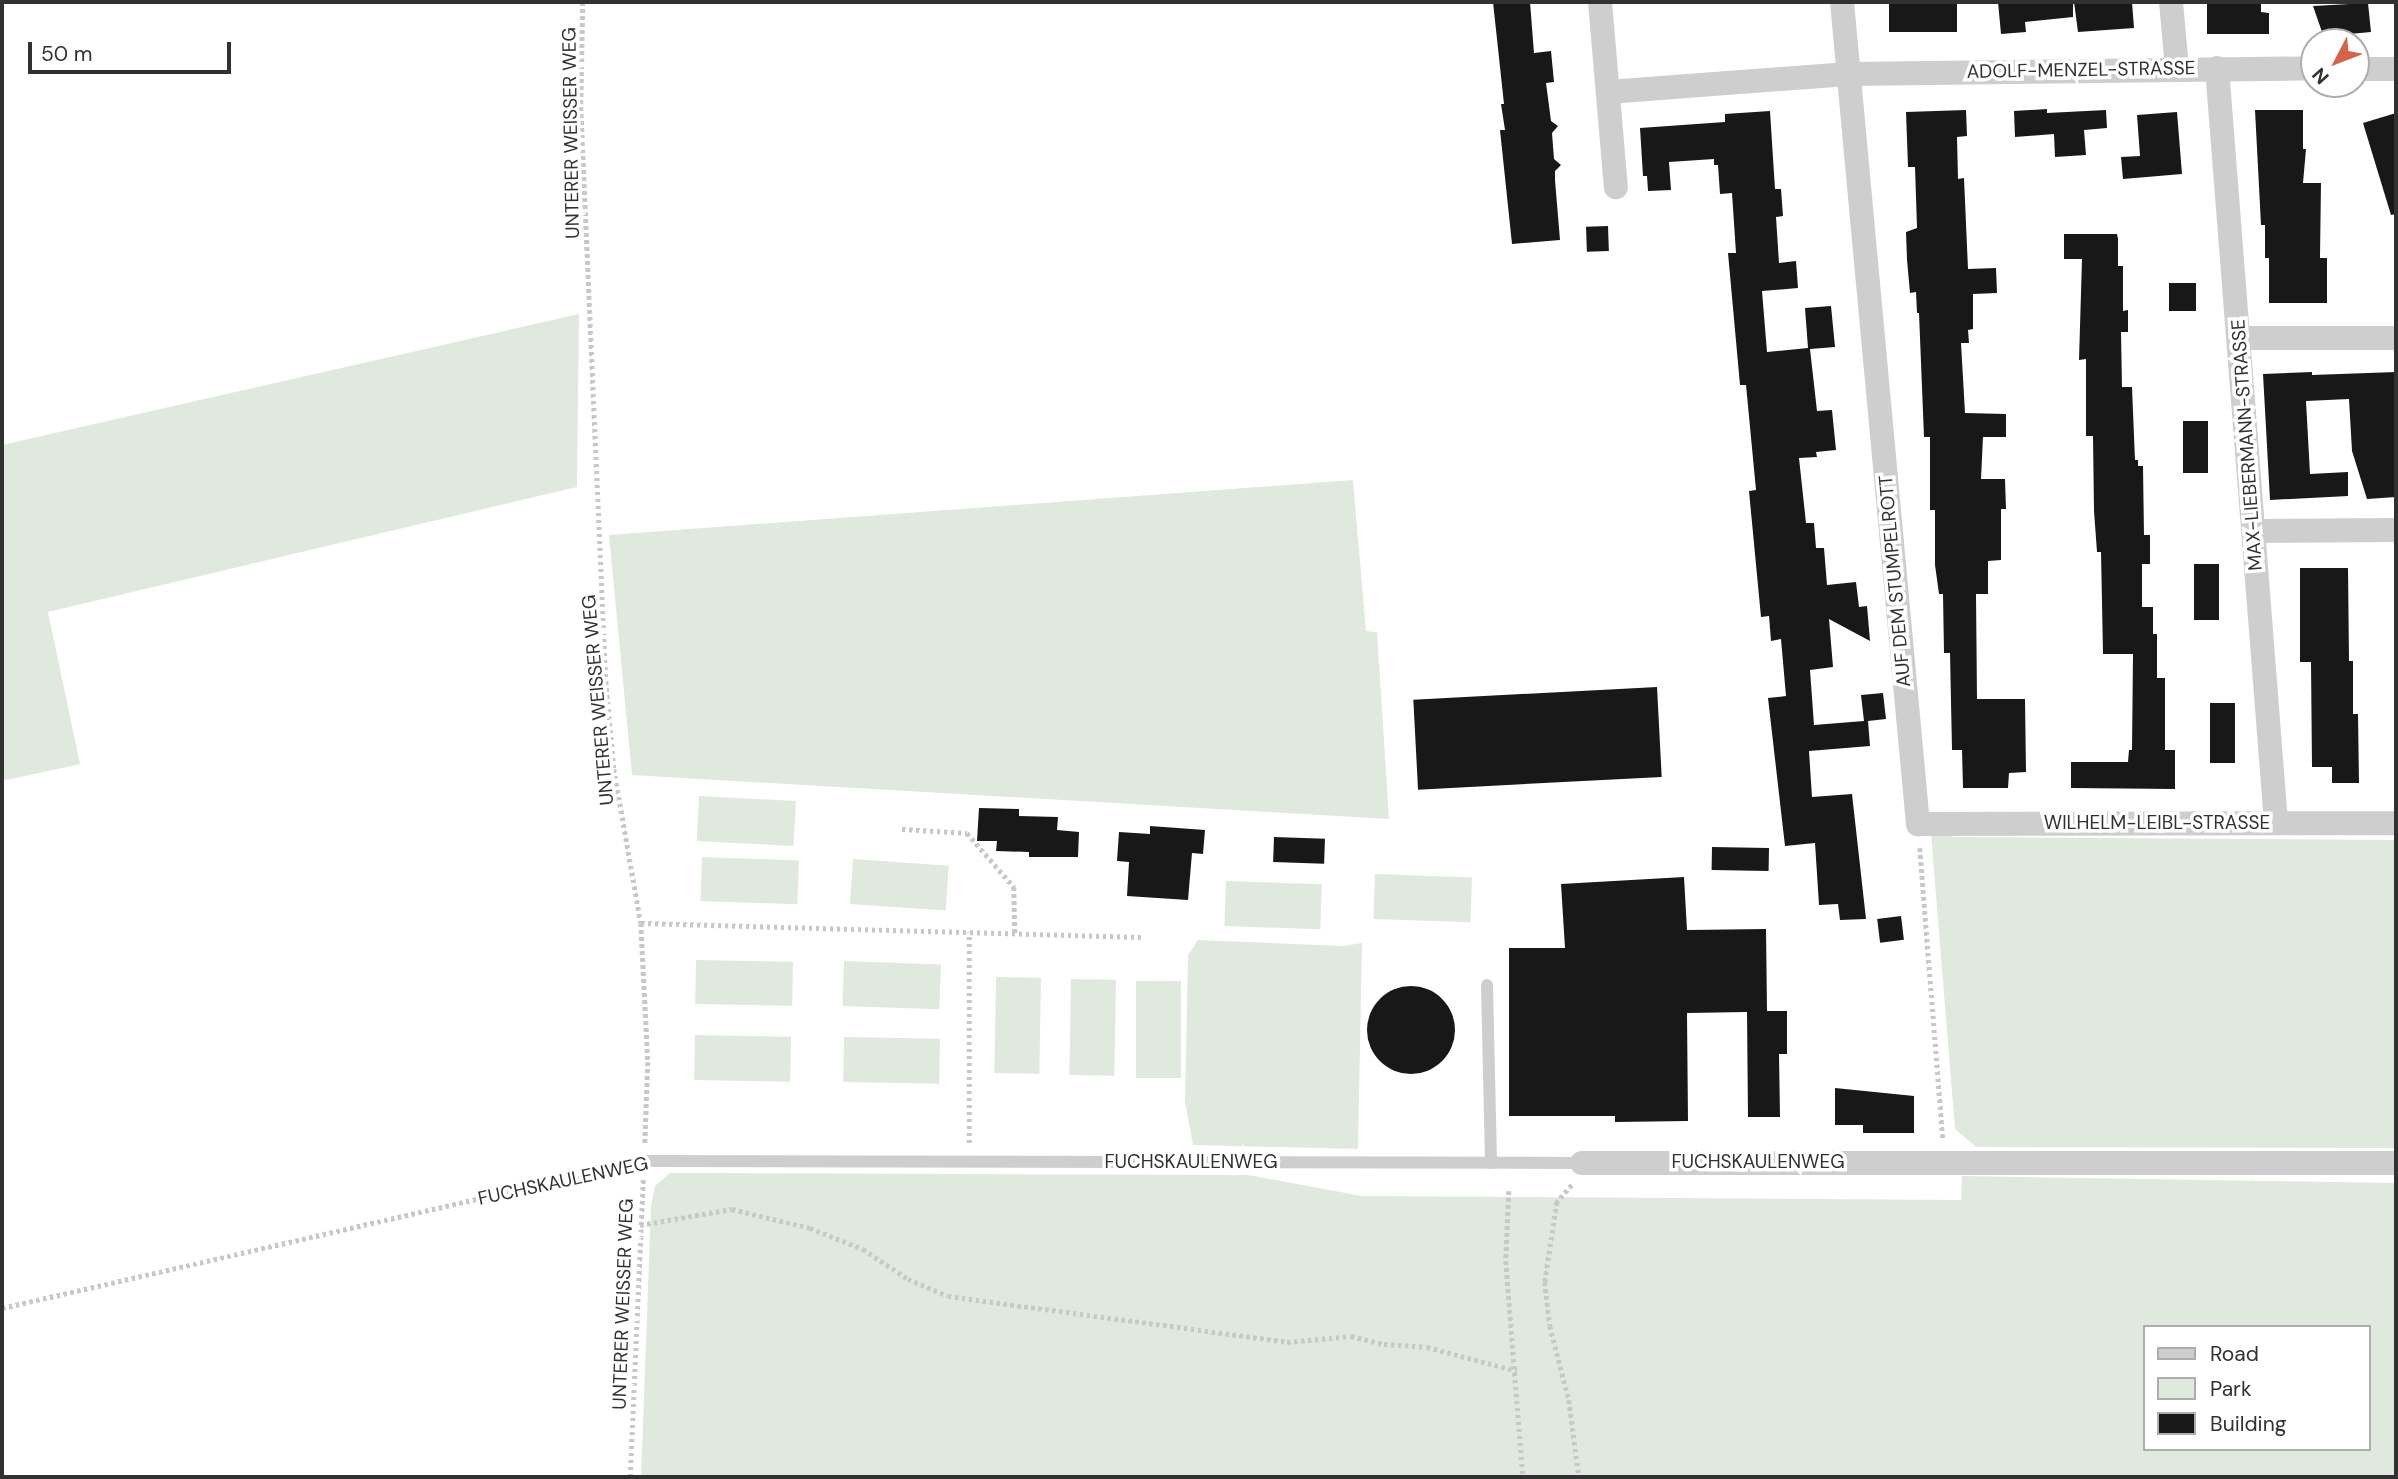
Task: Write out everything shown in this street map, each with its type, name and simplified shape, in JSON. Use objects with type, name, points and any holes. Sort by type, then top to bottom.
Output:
[{"type":"street","points":[[1600,2],[1616,187]]},
{"type":"street","name":"AUF DEM STUMPELROTT","points":[[1842,2],[1918,824]]},
{"type":"street","points":[[2171,2],[2177,68]]},
{"type":"street","name":"MAX-LIEBERMANN-STRASSE","points":[[2217,68],[2276,822]]},
{"type":"street","name":"ADOLF-MENZEL-STRASSE","points":[[1608,92],[1848,74],[2300,68]]},
{"type":"street","points":[[2370,69],[2396,69]]},
{"type":"street","points":[[2239,338],[2396,338]]},
{"type":"street","points":[[2254,531],[2396,530]]},
{"type":"street","name":"WILHELM-LEIBL-STRASSE","points":[[1918,824],[2396,822]]},
{"type":"street","name":"FUCHSKAULENWEG","points":[[1582,1163],[2396,1163]]},
{"type":"lane","points":[[1487,985],[1491,1163]]},
{"type":"lane","name":"FUCHSKAULENWEG","points":[[644,1161],[1582,1163]]},
{"type":"path","name":"UNTERER WEISSER WEG","points":[[583,2],[581,107],[606,681],[614,769],[641,923],[648,1062],[630,1477]]},
{"type":"path","points":[[1918,824],[1945,1161]]},
{"type":"path","points":[[902,829],[967,833],[1014,887],[1014,934]]},
{"type":"path","points":[[641,923],[1141,937]]},
{"type":"path","points":[[969,932],[969,1162]]},
{"type":"path","name":"FUCHSKAULENWEG","points":[[2,1308],[644,1161]]},
{"type":"path","points":[[1579,1477],[1569,1400],[1550,1326],[1545,1282],[1557,1202],[1579,1179],[1582,1163]]},
{"type":"path","points":[[1509,1191],[1506,1261],[1517,1371],[1523,1477]]},
{"type":"path","points":[[640,1225],[732,1209],[810,1228],[831,1236],[863,1249],[908,1279],[948,1296],[1287,1342],[1350,1336],[1384,1344],[1427,1347],[1517,1371]]},
{"type":"green space","points":[[579,314],[577,487],[48,612],[80,764],[2,781],[2,445]]},
{"type":"green space","points":[[1353,480],[1366,631],[1377,632],[1389,819],[632,775],[609,535]]},
{"type":"green space","points":[[699,796],[796,801],[794,846],[697,841]]},
{"type":"green space","points":[[1931,834],[1955,837],[2396,840],[2396,1148],[1976,1147],[1955,1129]]},
{"type":"green space","points":[[702,857],[799,860],[797,904],[700,901]]},
{"type":"green space","points":[[853,859],[949,866],[946,911],[850,904]]},
{"type":"green space","points":[[1375,874],[1472,877],[1470,922],[1373,919]]},
{"type":"green space","points":[[1226,881],[1322,884],[1320,929],[1224,926]]},
{"type":"green space","points":[[1198,940],[1343,946],[1362,943],[1358,1149],[1193,1145],[1185,1102],[1188,955]]},
{"type":"green space","points":[[696,960],[793,962],[792,1006],[695,1004]]},
{"type":"green space","points":[[844,961],[941,964],[939,1009],[842,1006]]},
{"type":"green space","points":[[996,977],[1041,978],[1039,1074],[994,1073]]},
{"type":"green space","points":[[1071,979],[1116,980],[1114,1076],[1069,1075]]},
{"type":"green space","points":[[1136,981],[1181,981],[1181,1078],[1136,1078]]},
{"type":"green space","points":[[695,1035],[791,1037],[790,1082],[694,1080]]},
{"type":"green space","points":[[844,1037],[940,1039],[939,1084],[843,1082]]},
{"type":"green space","points":[[670,1173],[1248,1175],[1362,1196],[1961,1200],[1962,1176],[2396,1183],[2396,1477],[641,1477],[651,1206],[655,1186]]},
{"type":"building","points":[[1493,2],[1530,2],[1534,53],[1551,51],[1554,82],[1546,83],[1551,121],[1558,126],[1552,133],[1554,159],[1561,165],[1555,171],[1560,240],[1512,244],[1500,130],[1505,130],[1501,104],[1504,104]]},
{"type":"building","points":[[1889,2],[1957,2],[1957,32],[1889,32]]},
{"type":"building","points":[[1998,2],[2073,2],[2073,17],[2025,22],[2026,32],[2001,34]]},
{"type":"building","points":[[2074,2],[2132,2],[2134,28],[2078,32]]},
{"type":"building","points":[[2207,2],[2261,2],[2261,12],[2269,13],[2269,34],[2207,34]]},
{"type":"building","points":[[2368,3],[2371,32],[2370,28],[2321,28],[2313,6]]},
{"type":"building","points":[[2047,109],[2047,113],[2106,110],[2107,128],[2084,130],[2086,155],[2055,157],[2054,134],[2015,137],[2014,111]]},
{"type":"building","points":[[1966,110],[1967,136],[1957,137],[1958,179],[1964,178],[1968,269],[1996,268],[1997,293],[1973,294],[1973,329],[1968,330],[1969,343],[1961,343],[1965,413],[2006,414],[2006,437],[1983,437],[1981,479],[2005,479],[2006,509],[2001,509],[2001,560],[1988,561],[1988,594],[1976,594],[1977,699],[2025,699],[2026,772],[2009,773],[2008,788],[1963,788],[1962,750],[1952,750],[1950,653],[1944,653],[1943,594],[1939,594],[1935,565],[1935,510],[1930,510],[1930,437],[1924,437],[1919,313],[1916,292],[1910,293],[1907,260],[1906,232],[1917,228],[1915,167],[1908,167],[1906,112]]},
{"type":"building","points":[[2255,110],[2303,110],[2303,149],[2306,149],[2303,183],[2321,183],[2320,258],[2327,258],[2327,303],[2269,303],[2269,258],[2265,258],[2265,225],[2261,225]]},
{"type":"building","points":[[1770,111],[1775,189],[1781,189],[1783,216],[1776,217],[1779,263],[1796,261],[1798,288],[1762,291],[1767,352],[1808,348],[1805,308],[1831,306],[1835,347],[1810,349],[1817,411],[1832,410],[1836,450],[1816,452],[1817,457],[1799,458],[1806,523],[1814,523],[1816,548],[1824,548],[1827,585],[1856,582],[1859,607],[1867,606],[1870,641],[1829,619],[1833,667],[1810,670],[1814,725],[1864,721],[1861,695],[1883,693],[1886,719],[1868,721],[1870,746],[1809,751],[1812,797],[1852,794],[1866,919],[1840,920],[1838,904],[1819,905],[1815,843],[1785,846],[1768,698],[1786,696],[1781,639],[1771,641],[1769,616],[1761,617],[1749,491],[1756,490],[1746,385],[1740,385],[1728,253],[1736,253],[1732,193],[1720,194],[1718,165],[1714,165],[1714,159],[1669,162],[1671,190],[1648,191],[1647,176],[1643,176],[1640,128],[1725,122],[1725,114]]},
{"type":"building","points":[[2177,112],[2182,174],[2123,179],[2121,157],[2140,156],[2137,115]]},
{"type":"building","points":[[2396,113],[2396,214],[2391,215],[2363,123]]},
{"type":"building","points":[[1608,226],[1609,251],[1587,252],[1586,227]]},
{"type":"building","points":[[2064,234],[2117,234],[2118,239],[2118,266],[2123,266],[2123,311],[2128,310],[2128,332],[2121,332],[2122,387],[2132,387],[2135,460],[2138,460],[2138,466],[2143,466],[2144,535],[2150,535],[2150,564],[2142,564],[2142,607],[2153,607],[2153,634],[2157,634],[2157,678],[2165,678],[2165,750],[2175,750],[2175,789],[2071,788],[2071,762],[2128,762],[2129,750],[2132,750],[2133,654],[2103,654],[2101,552],[2097,552],[2094,511],[2093,436],[2086,436],[2086,359],[2079,360],[2082,259],[2064,259]]},
{"type":"building","points":[[2169,283],[2196,283],[2196,311],[2169,311]]},
{"type":"building","points":[[2312,372],[2312,375],[2396,372],[2396,497],[2367,499],[2352,451],[2349,399],[2306,401],[2310,474],[2348,472],[2348,496],[2270,500],[2263,374]]},
{"type":"building","points":[[2183,421],[2208,421],[2208,473],[2183,473]]},
{"type":"building","points":[[2194,564],[2219,564],[2219,620],[2194,620]]},
{"type":"building","points":[[2300,568],[2348,568],[2349,661],[2353,661],[2353,714],[2358,714],[2359,783],[2332,783],[2332,767],[2312,767],[2311,662],[2300,662]]},
{"type":"building","points":[[1657,687],[1662,777],[1418,790],[1413,700]]},
{"type":"building","points":[[2210,703],[2235,703],[2235,763],[2210,763]]},
{"type":"building","points":[[979,808],[1019,809],[1019,816],[1058,817],[1057,830],[1079,832],[1078,857],[1029,857],[1029,852],[996,851],[997,841],[977,841]]},
{"type":"building","points":[[1150,826],[1205,830],[1203,854],[1192,853],[1188,900],[1127,896],[1129,862],[1117,861],[1119,832],[1150,834]]},
{"type":"building","points":[[1274,837],[1325,839],[1324,864],[1273,862]]},
{"type":"building","points":[[1712,847],[1769,848],[1769,871],[1712,870]]},
{"type":"building","points":[[1684,877],[1687,930],[1766,929],[1767,1011],[1787,1011],[1787,1054],[1779,1054],[1780,1117],[1748,1117],[1747,1012],[1687,1013],[1688,1121],[1615,1122],[1615,1116],[1509,1116],[1509,948],[1565,948],[1561,884]]},
{"type":"building","points":[[1901,916],[1904,940],[1880,943],[1877,919]]},
{"type":"building","points":[[1411,986],[1436,993],[1448,1005],[1455,1030],[1448,1055],[1436,1067],[1411,1074],[1386,1067],[1374,1055],[1367,1030],[1374,1005],[1386,993]]},
{"type":"building","points":[[1835,1088],[1914,1096],[1914,1133],[1863,1133],[1863,1125],[1835,1125]]}]
